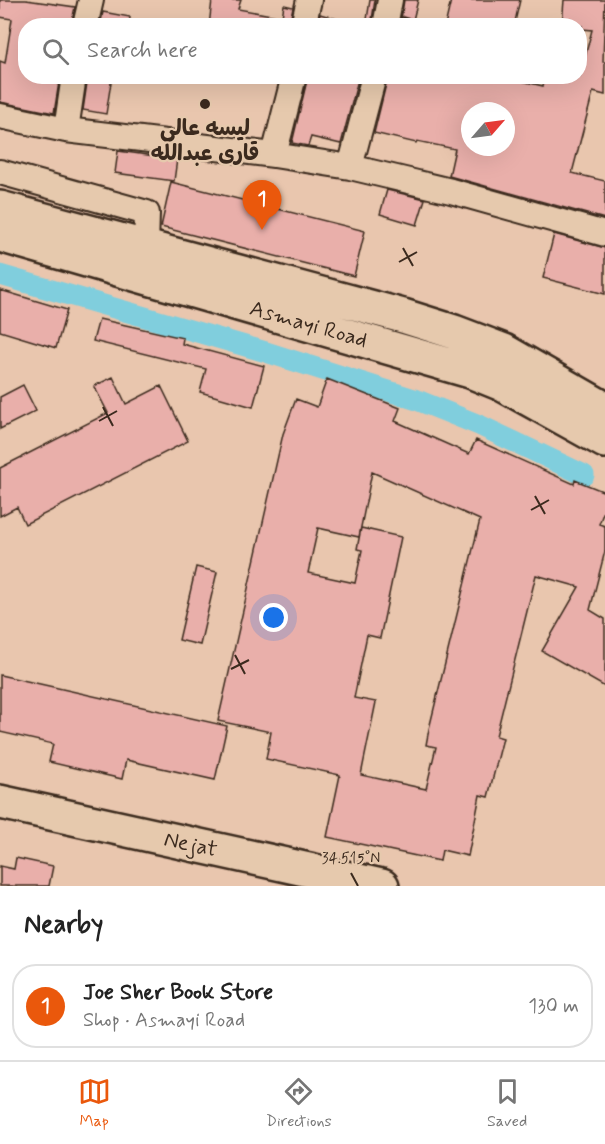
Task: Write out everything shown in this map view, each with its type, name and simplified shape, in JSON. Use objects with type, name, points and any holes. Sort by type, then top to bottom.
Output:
[{"type":"main road","name":"Asmayi Road","points":[[0,208],[403,316],[454,332],[504,351],[605,409]]},
{"type":"main road","name":"Asmayi Road","points":[[0,235],[471,371],[502,384],[605,441]]},
{"type":"main road","name":"Nejat","points":[[0,802],[382,886]]},
{"type":"street","points":[[87,18],[91,0]]},
{"type":"street","points":[[305,18],[309,0]]},
{"type":"street","points":[[387,18],[390,0]]},
{"type":"street","points":[[66,130],[73,84]]},
{"type":"street","points":[[274,155],[292,84]]},
{"type":"street","points":[[350,167],[372,84]]},
{"type":"street","points":[[0,116],[66,130],[274,155],[350,167],[451,191],[605,234]]},
{"type":"street","points":[[0,172],[147,213],[146,246]]},
{"type":"building","points":[[0,0],[26,0],[75,7],[73,18],[18,18],[18,84],[59,84],[54,113],[0,102],[0,61],[5,63],[12,19],[0,17]]},
{"type":"building","points":[[212,0],[241,0],[238,9],[282,17],[284,5],[293,7],[291,18],[210,18]]},
{"type":"building","points":[[370,0],[375,0],[372,18],[367,18]]},
{"type":"building","points":[[404,0],[418,0],[414,18],[401,18]]},
{"type":"building","points":[[451,0],[520,0],[516,18],[447,18]]},
{"type":"building","points":[[564,0],[605,0],[603,62],[605,62],[605,95],[593,92],[572,173],[605,181],[605,219],[449,176],[455,149],[374,133],[386,84],[535,84],[543,86],[543,84],[587,84],[587,49],[592,30],[587,30],[587,18],[563,18]]},
{"type":"building","points":[[103,12],[130,17],[130,18],[102,18]]},
{"type":"building","points":[[320,14],[334,18],[319,18]]},
{"type":"building","points":[[87,84],[111,84],[106,114],[83,110]]},
{"type":"building","points":[[306,84],[357,84],[341,144],[311,137],[308,146],[292,143]]},
{"type":"building","points":[[118,151],[177,159],[174,181],[115,173]]},
{"type":"building","points":[[171,182],[365,231],[354,276],[161,227]]},
{"type":"building","points":[[387,190],[425,199],[417,225],[380,214]]},
{"type":"building","points":[[554,234],[605,248],[605,294],[543,278]]},
{"type":"building","points":[[0,290],[67,310],[56,348],[0,331]]},
{"type":"building","points":[[99,319],[183,338],[182,344],[264,366],[253,407],[200,392],[206,369],[93,341]]},
{"type":"building","points":[[113,377],[126,404],[161,386],[188,441],[25,524],[17,507],[0,516],[0,468],[108,413],[94,386]]},
{"type":"building","points":[[327,379],[400,408],[395,421],[469,454],[476,440],[574,484],[575,480],[605,492],[605,508],[599,524],[605,526],[605,551],[590,610],[605,619],[605,687],[542,651],[579,587],[536,575],[496,736],[503,738],[488,797],[480,795],[468,856],[442,850],[440,861],[327,837],[340,775],[266,759],[271,732],[218,721],[283,434],[296,399],[317,407]],"holes":[[[372,472],[480,520],[429,729],[426,745],[436,747],[426,789],[361,775],[376,702],[354,698],[367,635],[380,638],[401,537],[361,528],[357,549],[362,550],[355,583],[308,573],[318,528],[359,537]]]},
{"type":"building","points":[[23,385],[36,411],[0,429],[0,397]]},
{"type":"building","points":[[196,567],[217,572],[200,645],[179,640]]},
{"type":"building","points":[[0,675],[227,726],[215,780],[126,760],[122,779],[49,762],[53,744],[0,732]]},
{"type":"building","points":[[16,858],[53,866],[49,886],[0,886],[0,866],[14,869]]},
{"type":"waterway","points":[[0,275],[266,352],[417,400],[479,425],[584,475]]},
{"type":"place","name":"لیسه عالی قاری عبدالله","points":[[205,104]]},
{"type":"place","name":"Joe Sher Book Store","points":[[262,230]]}]
